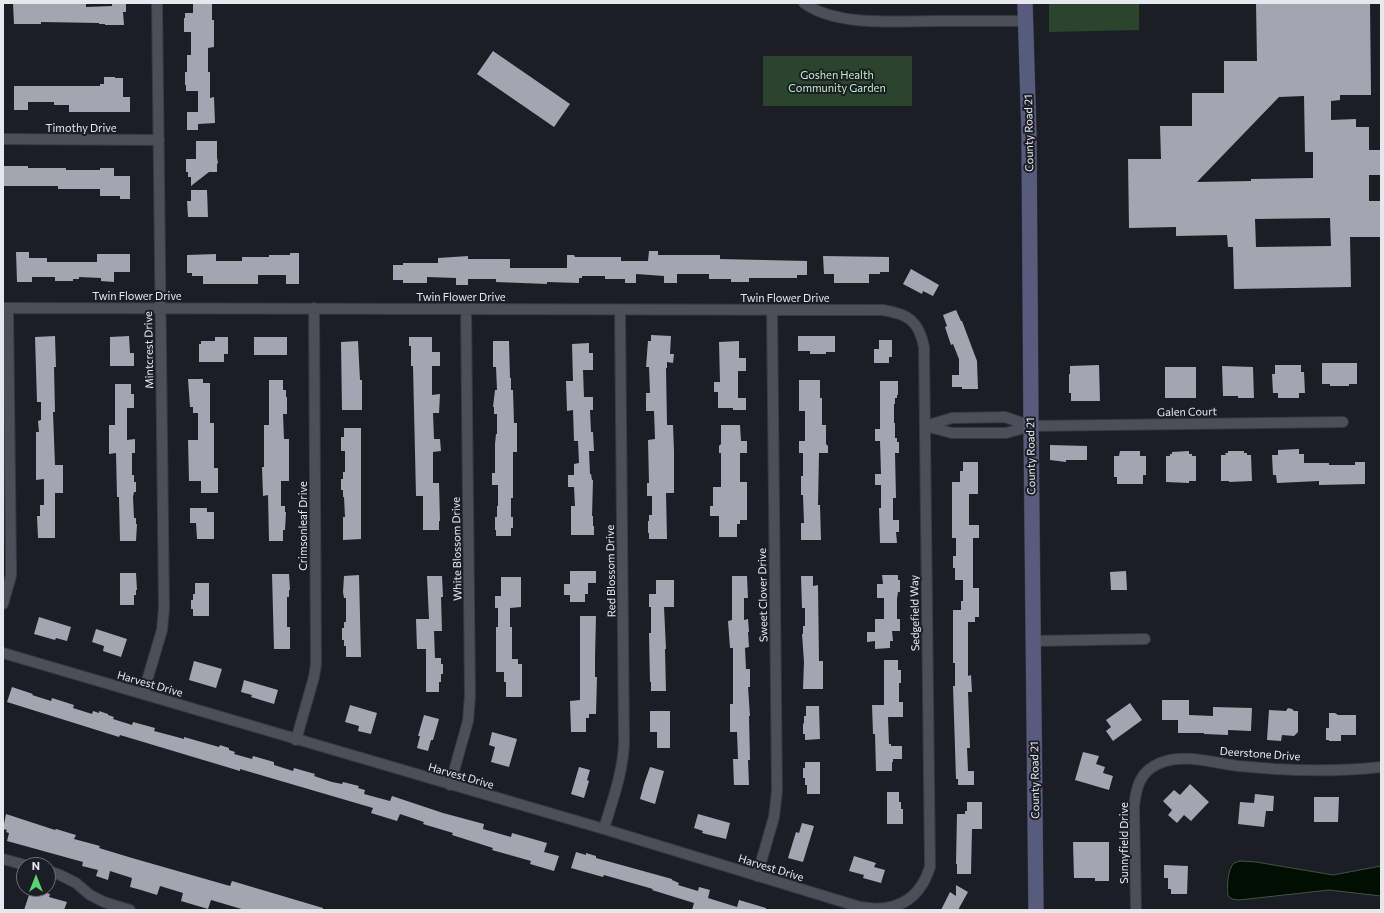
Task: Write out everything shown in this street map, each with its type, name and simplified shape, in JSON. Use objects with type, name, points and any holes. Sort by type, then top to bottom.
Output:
[{"type":"street","name":"Mintcrest Drive","points":[[143,694],[162,630],[164,618],[157,3]]},
{"type":"street","points":[[804,3],[823,14],[839,18],[874,21],[1026,21]]},
{"type":"street","name":"County Road 21","points":[[1025,3],[1029,136],[1036,910]]},
{"type":"street","name":"Timothy Drive","points":[[3,139],[158,140]]},
{"type":"street","points":[[3,604],[11,576],[6,308]]},
{"type":"street","name":"Twin Flower Drive","points":[[6,308],[883,310],[904,315],[915,324]]},
{"type":"street","name":"Crimsonleaf Drive","points":[[296,740],[314,677],[316,664],[314,308]]},
{"type":"street","name":"White Blossom Drive","points":[[450,785],[468,721],[470,696],[466,309]]},
{"type":"street","name":"Red Blossom Drive","points":[[604,829],[624,758],[620,310]]},
{"type":"street","name":"Sweet Clover Drive","points":[[757,876],[774,817],[777,791],[772,310]]},
{"type":"street","name":"Sedgefield Way","points":[[911,898],[918,892],[930,867],[924,347],[922,336],[915,324]]},
{"type":"street","points":[[925,426],[952,418],[1005,417],[1031,426]]},
{"type":"street","name":"Galen Court","points":[[1031,426],[1343,422]]},
{"type":"street","points":[[925,426],[952,433],[1006,433],[1031,426]]},
{"type":"street","points":[[1033,641],[1145,639]]},
{"type":"street","name":"Harvest Drive","points":[[3,654],[604,829],[757,876],[872,909],[882,910],[891,908],[900,905],[911,898]]},
{"type":"street","name":"Deerstone Drive","points":[[1142,777],[1150,768],[1171,759],[1276,769],[1347,769],[1381,767]]},
{"type":"street","name":"Sunnyfield Drive","points":[[1136,910],[1134,807],[1135,794],[1142,777]]},
{"type":"street","points":[[3,859],[16,863]]},
{"type":"street","points":[[56,874],[76,883],[90,895],[104,902],[130,910]]},
{"type":"green space","points":[[1049,3],[1139,3],[1139,30],[1049,32]]},
{"type":"green space","name":"Goshen Health Community Garden","points":[[763,56],[912,56],[912,106],[763,106]]},
{"type":"shaded area","points":[[1240,861],[1256,862],[1333,875],[1381,866],[1381,896],[1329,890],[1239,900],[1232,899],[1228,896],[1229,874],[1234,863]]},
{"type":"building","points":[[13,3],[86,3],[86,7],[112,6],[112,3],[126,3],[126,12],[123,12],[124,25],[41,22],[41,24],[14,24]]},
{"type":"building","points":[[193,3],[212,3],[212,20],[214,20],[214,47],[208,48],[208,72],[210,72],[210,98],[214,97],[215,123],[198,124],[198,130],[187,130],[187,112],[198,112],[198,91],[186,91],[185,85],[187,55],[191,55],[191,32],[184,32],[184,18],[185,13],[193,13]]},
{"type":"building","points":[[1256,3],[1370,3],[1371,95],[1340,95],[1340,100],[1331,101],[1331,120],[1356,119],[1356,127],[1369,127],[1369,150],[1381,150],[1381,175],[1369,175],[1369,201],[1381,201],[1381,237],[1350,237],[1351,287],[1234,289],[1233,247],[1228,247],[1227,235],[1176,236],[1176,227],[1129,228],[1128,159],[1161,159],[1160,126],[1192,126],[1192,93],[1224,93],[1224,61],[1257,61]],"holes":[[[1304,96],[1305,152],[1313,152],[1313,178],[1197,182],[1279,97]],[[1330,218],[1331,246],[1256,247],[1255,219]]]},
{"type":"building","points":[[493,51],[570,104],[554,127],[477,74]]},
{"type":"building","points":[[104,77],[123,78],[123,97],[130,97],[130,112],[69,112],[69,105],[54,105],[54,102],[28,102],[28,110],[14,110],[14,86],[100,86],[100,84],[104,84]]},
{"type":"building","points":[[196,141],[217,141],[217,172],[209,172],[191,186],[191,177],[188,177],[188,172],[186,172],[186,159],[196,159]]},
{"type":"building","points":[[3,166],[28,166],[28,168],[66,168],[66,170],[100,170],[100,168],[114,168],[114,176],[130,176],[130,199],[120,199],[120,196],[100,196],[100,189],[58,189],[58,186],[3,186]]},
{"type":"building","points":[[191,190],[207,190],[208,217],[188,217],[187,201],[191,201]]},
{"type":"building","points":[[649,251],[658,251],[658,255],[720,255],[720,259],[807,261],[807,275],[797,275],[797,278],[749,278],[749,282],[731,282],[731,279],[709,279],[709,274],[677,274],[677,283],[664,283],[664,276],[636,274],[636,283],[625,283],[625,279],[605,279],[605,276],[582,276],[582,278],[579,278],[579,283],[547,282],[547,284],[496,282],[496,279],[468,279],[468,285],[456,285],[456,278],[427,277],[427,283],[403,283],[403,280],[393,280],[393,265],[403,265],[403,263],[438,263],[438,258],[468,256],[468,259],[510,259],[510,268],[567,268],[567,255],[574,255],[575,257],[621,257],[621,261],[648,261]]},
{"type":"building","points":[[16,252],[29,252],[29,258],[47,258],[47,262],[97,262],[97,254],[130,254],[130,272],[114,272],[114,282],[101,281],[101,278],[79,277],[79,279],[73,279],[73,281],[55,281],[55,277],[32,277],[32,282],[17,282]]},
{"type":"building","points":[[290,253],[299,253],[299,284],[286,284],[286,275],[258,275],[258,284],[203,284],[203,276],[192,276],[192,273],[187,273],[187,255],[216,254],[216,261],[242,261],[242,257],[269,257],[269,255],[290,255]]},
{"type":"building","points":[[823,256],[889,257],[889,272],[869,274],[869,283],[834,283],[834,274],[824,274]]},
{"type":"building","points":[[911,269],[939,285],[933,296],[923,291],[922,294],[903,284]]},
{"type":"building","points":[[956,310],[962,321],[977,361],[978,389],[962,389],[962,387],[952,387],[952,375],[959,375],[959,359],[953,344],[951,345],[943,315]]},
{"type":"building","points":[[651,335],[671,336],[670,354],[674,354],[673,363],[667,362],[666,368],[667,425],[673,425],[674,451],[674,493],[666,493],[667,539],[649,539],[648,533],[649,515],[652,515],[652,496],[647,496],[647,483],[649,483],[648,440],[655,439],[654,411],[646,411],[646,393],[650,393],[649,367],[646,367],[648,341],[651,341]]},
{"type":"building","points":[[55,336],[55,412],[53,412],[55,465],[63,465],[63,493],[55,493],[55,538],[38,538],[37,516],[40,516],[40,505],[44,505],[44,479],[36,480],[36,432],[39,432],[38,421],[41,420],[41,402],[37,402],[35,337]]},
{"type":"building","points":[[129,336],[130,353],[134,353],[134,366],[110,366],[110,337]]},
{"type":"building","points":[[798,336],[835,336],[835,352],[826,352],[826,354],[810,354],[810,351],[798,351]]},
{"type":"building","points":[[215,337],[228,337],[228,354],[224,354],[224,362],[199,362],[199,344],[201,344],[201,341],[215,341]]},
{"type":"building","points":[[254,337],[287,337],[287,355],[254,355]]},
{"type":"building","points":[[409,337],[432,337],[432,352],[440,352],[440,366],[432,366],[432,395],[440,394],[439,413],[433,413],[434,439],[440,439],[441,451],[433,452],[433,483],[439,483],[439,530],[423,530],[423,496],[416,496],[413,366],[411,366],[411,346],[409,346]]},
{"type":"building","points":[[879,340],[892,340],[892,357],[889,357],[889,363],[874,363],[874,349],[879,349]]},
{"type":"building","points":[[358,341],[360,380],[362,380],[362,410],[342,410],[341,342]]},
{"type":"building","points":[[493,341],[509,341],[510,378],[511,390],[513,390],[514,423],[517,423],[517,452],[513,452],[513,498],[511,498],[511,517],[513,517],[513,528],[511,528],[511,536],[496,536],[495,530],[495,517],[497,517],[498,506],[498,485],[492,485],[492,473],[495,473],[497,414],[494,414],[493,407],[495,390],[497,390],[496,367],[493,367]]},
{"type":"building","points":[[739,341],[739,358],[746,358],[746,371],[738,371],[738,398],[746,398],[746,410],[718,408],[718,392],[714,392],[714,382],[720,382],[719,342]]},
{"type":"building","points":[[589,343],[589,353],[593,353],[593,370],[583,370],[584,397],[593,397],[593,410],[590,410],[594,451],[589,451],[590,474],[593,480],[592,516],[594,535],[571,535],[571,506],[575,506],[574,487],[568,487],[568,475],[574,475],[574,464],[579,463],[578,441],[574,441],[573,410],[567,411],[566,381],[573,381],[572,344]]},
{"type":"building","points":[[1322,363],[1357,363],[1357,384],[1349,384],[1349,386],[1330,386],[1330,384],[1322,384]]},
{"type":"building","points":[[1099,365],[1100,401],[1071,401],[1071,393],[1069,393],[1070,366]]},
{"type":"building","points":[[1275,365],[1301,365],[1301,372],[1304,372],[1305,393],[1299,393],[1299,398],[1278,398],[1278,393],[1273,393],[1272,374],[1275,374]]},
{"type":"building","points":[[1222,366],[1253,367],[1254,398],[1223,396]]},
{"type":"building","points":[[1165,367],[1196,367],[1196,398],[1165,398]]},
{"type":"building","points":[[188,379],[203,379],[203,383],[210,383],[210,423],[214,423],[214,468],[218,468],[218,493],[201,493],[201,481],[189,481],[188,440],[198,440],[198,413],[193,413],[193,407],[190,407]]},
{"type":"building","points":[[269,380],[283,380],[283,390],[286,390],[287,397],[287,414],[283,414],[284,439],[289,439],[289,481],[281,481],[281,506],[285,506],[286,512],[283,541],[269,541],[268,495],[263,496],[262,467],[264,467],[264,425],[269,425]]},
{"type":"building","points":[[799,380],[820,380],[822,425],[826,425],[826,444],[828,446],[828,453],[819,453],[818,505],[820,505],[821,540],[801,540],[801,523],[804,523],[803,495],[801,495],[803,453],[799,453],[799,441],[805,441],[805,411],[799,411]]},
{"type":"building","points":[[880,381],[898,381],[898,395],[897,398],[895,398],[894,404],[894,423],[895,438],[897,438],[897,442],[899,442],[899,453],[895,453],[896,498],[893,498],[893,520],[899,520],[899,532],[896,532],[897,543],[880,543],[879,508],[881,508],[881,485],[875,485],[875,474],[881,474],[880,441],[875,441],[875,429],[880,429]]},
{"type":"building","points":[[115,384],[131,384],[131,394],[134,394],[134,408],[127,408],[127,440],[135,439],[135,453],[132,453],[132,475],[134,475],[134,482],[136,482],[136,492],[134,492],[133,497],[134,518],[136,518],[137,524],[136,541],[120,541],[116,453],[109,454],[109,425],[115,425]]},
{"type":"building","points":[[721,425],[740,425],[741,441],[747,441],[747,453],[740,453],[740,482],[747,482],[747,520],[740,520],[740,524],[737,524],[737,537],[719,537],[719,516],[710,516],[710,506],[713,506],[713,487],[721,487],[721,453],[719,453],[719,446],[721,444]]},
{"type":"building","points":[[344,428],[361,428],[361,539],[343,540],[343,517],[345,517],[341,479],[343,479],[343,472],[345,472],[345,451],[341,451],[341,437],[344,437]]},
{"type":"building","points":[[1050,445],[1087,446],[1087,460],[1066,460],[1066,462],[1050,460]]},
{"type":"building","points":[[1299,449],[1299,454],[1304,454],[1304,463],[1355,465],[1355,462],[1365,462],[1365,484],[1319,485],[1319,481],[1277,483],[1276,475],[1273,475],[1272,455],[1278,455],[1278,450]]},
{"type":"building","points":[[1120,451],[1140,451],[1140,456],[1146,456],[1146,475],[1143,475],[1143,484],[1117,484],[1117,477],[1114,477],[1114,456],[1119,456]]},
{"type":"building","points":[[1189,451],[1189,454],[1196,456],[1196,481],[1189,481],[1189,483],[1166,482],[1166,456],[1170,456],[1172,452]]},
{"type":"building","points":[[1228,451],[1244,451],[1247,455],[1251,455],[1252,481],[1221,481],[1221,455],[1226,455],[1225,453],[1228,453]]},
{"type":"building","points":[[963,462],[978,462],[978,494],[969,494],[969,525],[979,525],[979,538],[973,538],[973,588],[979,588],[979,617],[975,617],[975,622],[968,622],[968,676],[971,675],[972,692],[968,692],[970,748],[967,748],[968,771],[974,771],[974,785],[958,785],[958,779],[956,779],[953,686],[955,686],[955,663],[953,663],[953,610],[961,610],[961,601],[963,601],[963,580],[955,580],[955,568],[953,568],[953,556],[956,556],[956,538],[952,538],[952,482],[960,482],[960,471],[963,471]]},
{"type":"building","points":[[190,508],[207,508],[207,512],[214,512],[214,539],[197,539],[196,523],[190,523]]},
{"type":"building","points":[[570,571],[596,571],[596,583],[588,583],[588,594],[585,594],[585,602],[570,602],[570,595],[564,595],[564,584],[570,584]]},
{"type":"building","points":[[1126,571],[1127,590],[1111,590],[1110,572]]},
{"type":"building","points":[[120,573],[136,573],[137,590],[136,595],[134,595],[134,605],[120,605]]},
{"type":"building","points":[[272,574],[289,574],[290,590],[289,597],[287,597],[287,627],[290,627],[290,649],[274,649]]},
{"type":"building","points":[[359,575],[361,657],[346,657],[346,646],[344,646],[344,640],[342,640],[342,628],[344,628],[344,622],[346,622],[346,598],[344,598],[343,592],[344,576]]},
{"type":"building","points":[[882,575],[898,575],[898,580],[900,580],[900,592],[898,592],[897,599],[897,619],[900,619],[900,631],[892,631],[893,641],[890,641],[890,648],[875,649],[875,641],[867,642],[867,632],[875,632],[875,619],[884,619],[884,598],[877,598],[877,584],[883,584]]},
{"type":"building","points":[[427,576],[442,576],[442,631],[434,631],[435,658],[441,658],[441,664],[443,664],[443,674],[441,674],[441,682],[439,682],[439,692],[426,692],[426,649],[417,649],[416,619],[429,619]]},
{"type":"building","points":[[732,576],[747,576],[748,598],[744,598],[744,620],[748,619],[749,632],[749,647],[745,648],[746,669],[750,669],[750,687],[748,687],[750,716],[750,760],[748,760],[749,785],[734,785],[733,759],[738,759],[737,732],[730,732],[730,704],[733,704],[733,648],[730,648],[728,621],[732,620]]},
{"type":"building","points":[[801,576],[813,576],[813,586],[818,585],[819,661],[823,661],[823,689],[803,689],[804,662],[802,634],[803,626],[805,626],[805,608],[802,608]]},
{"type":"building","points":[[501,577],[521,577],[521,607],[510,608],[510,627],[512,627],[512,659],[518,659],[518,664],[522,664],[522,697],[506,697],[504,672],[496,672],[496,627],[498,627],[498,608],[495,608],[495,596],[501,596]]},
{"type":"building","points":[[656,580],[674,580],[674,607],[664,607],[666,691],[651,691],[650,682],[649,633],[651,633],[651,607],[649,607],[649,594],[656,594]]},
{"type":"building","points":[[195,583],[209,583],[209,616],[193,616],[191,600],[193,600],[193,594],[195,594]]},
{"type":"building","points":[[580,616],[596,616],[596,714],[589,714],[589,718],[586,718],[586,732],[571,732],[570,701],[580,700]]},
{"type":"building","points":[[39,617],[71,627],[67,641],[56,638],[55,640],[34,634]]},
{"type":"building","points":[[96,629],[127,639],[121,657],[103,651],[104,646],[92,642]]},
{"type":"building","points":[[884,660],[898,660],[898,670],[901,670],[899,702],[903,702],[903,717],[888,717],[889,744],[891,744],[891,746],[902,746],[902,759],[893,759],[892,771],[876,771],[875,734],[873,734],[872,705],[884,705]]},
{"type":"building","points":[[194,661],[222,669],[216,688],[189,680]]},
{"type":"building","points":[[244,680],[278,690],[274,704],[251,697],[252,695],[241,692]]},
{"type":"building","points":[[12,687],[51,701],[52,698],[74,705],[73,708],[92,714],[93,711],[99,713],[99,711],[114,717],[113,719],[132,725],[133,722],[155,728],[154,731],[184,739],[184,737],[219,747],[220,745],[229,748],[229,750],[235,752],[234,754],[252,759],[253,756],[274,762],[274,765],[293,771],[294,768],[315,774],[314,776],[332,782],[342,784],[343,782],[359,786],[358,788],[365,790],[364,794],[390,801],[392,796],[443,813],[484,824],[483,829],[511,837],[512,833],[547,843],[544,852],[559,856],[554,871],[530,864],[531,861],[492,850],[493,848],[452,835],[453,833],[423,824],[424,822],[400,814],[397,821],[371,813],[373,808],[240,769],[240,771],[120,735],[119,737],[7,702]]},
{"type":"building","points":[[1162,700],[1189,700],[1189,715],[1213,716],[1213,707],[1252,708],[1251,731],[1228,730],[1228,735],[1178,733],[1178,720],[1162,720]]},
{"type":"building","points":[[1130,703],[1142,720],[1113,741],[1106,731],[1111,727],[1106,720]]},
{"type":"building","points":[[350,705],[377,713],[371,734],[358,731],[359,726],[345,722]]},
{"type":"building","points":[[806,706],[819,706],[820,739],[805,740],[805,734],[803,734],[803,724],[804,716],[806,716]]},
{"type":"building","points":[[1288,708],[1298,711],[1298,732],[1294,736],[1282,735],[1281,741],[1267,740],[1269,710],[1286,711]]},
{"type":"building","points":[[650,711],[670,711],[670,748],[657,748],[657,732],[650,732]]},
{"type":"building","points":[[1329,713],[1335,713],[1338,715],[1356,715],[1356,735],[1341,735],[1341,741],[1326,740],[1326,728],[1329,728]]},
{"type":"building","points":[[424,715],[439,719],[428,751],[417,748],[420,736],[418,736]]},
{"type":"building","points":[[492,732],[517,739],[509,767],[491,762],[495,747],[489,745]]},
{"type":"building","points":[[1083,752],[1099,756],[1096,764],[1105,767],[1103,773],[1113,776],[1109,790],[1075,780]]},
{"type":"building","points":[[805,762],[820,762],[820,794],[807,794],[807,785],[805,785],[805,778],[803,778],[803,768],[805,768]]},
{"type":"building","points":[[579,767],[590,770],[587,780],[589,781],[584,798],[571,794]]},
{"type":"building","points":[[650,767],[664,771],[655,804],[640,799]]},
{"type":"building","points":[[1190,784],[1209,802],[1191,821],[1184,815],[1177,823],[1168,815],[1172,810],[1163,801],[1174,790],[1180,795]]},
{"type":"building","points":[[887,792],[899,792],[899,802],[901,802],[901,809],[903,809],[903,824],[887,824]]},
{"type":"building","points":[[1255,794],[1274,796],[1273,811],[1266,811],[1264,827],[1238,824],[1240,802],[1254,803]]},
{"type":"building","points":[[1314,797],[1339,797],[1338,822],[1314,822]]},
{"type":"building","points":[[967,802],[982,802],[982,829],[972,829],[971,874],[957,874],[957,814],[965,814],[965,811],[967,811]]},
{"type":"building","points":[[6,814],[55,830],[56,829],[76,835],[74,839],[100,846],[99,848],[132,858],[230,886],[232,881],[323,908],[323,910],[245,910],[211,900],[208,909],[181,901],[183,893],[160,886],[157,895],[130,887],[132,878],[110,871],[108,880],[96,876],[98,870],[82,866],[83,862],[7,841],[9,833],[6,832],[7,830],[3,829]]},
{"type":"building","points":[[698,814],[730,823],[726,839],[702,833],[703,831],[694,828]]},
{"type":"building","points":[[802,823],[814,826],[803,862],[788,858],[796,832],[799,833]]},
{"type":"building","points":[[1073,842],[1109,842],[1109,881],[1095,881],[1095,878],[1074,878]]},
{"type":"building","points":[[576,852],[586,855],[586,853],[596,856],[596,858],[672,879],[679,883],[678,885],[698,891],[699,887],[710,890],[708,898],[737,907],[739,900],[766,908],[766,910],[692,910],[694,903],[604,875],[603,877],[571,868]]},
{"type":"building","points":[[854,856],[876,863],[874,867],[885,870],[881,883],[863,878],[864,875],[849,871]]},
{"type":"building","points":[[1164,865],[1188,866],[1187,894],[1171,894],[1171,889],[1168,889],[1168,878],[1164,878]]},
{"type":"building","points":[[956,885],[968,892],[958,910],[941,910],[950,892],[956,896]]},
{"type":"building","points":[[28,897],[49,897],[67,902],[64,910],[24,910]]}]
